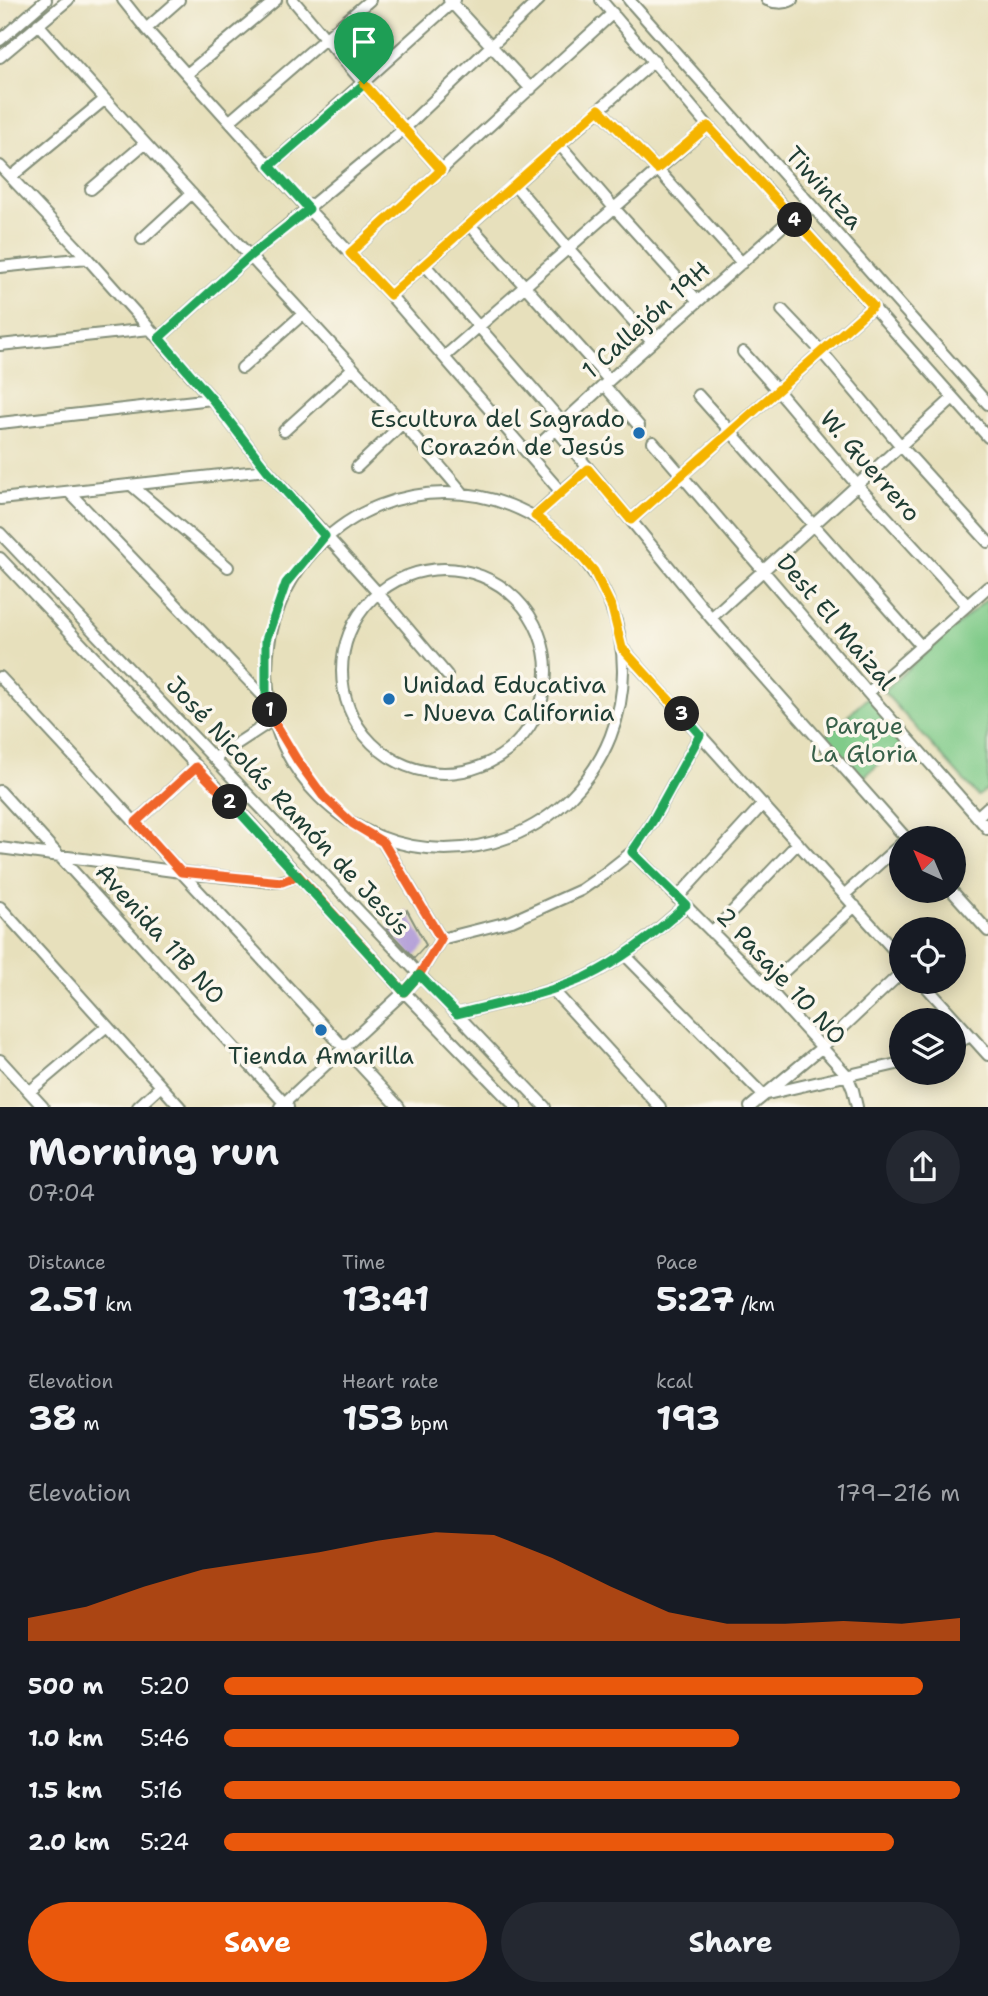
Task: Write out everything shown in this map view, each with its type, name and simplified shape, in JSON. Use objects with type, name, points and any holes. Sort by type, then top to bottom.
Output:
[{"type":"street","points":[[0,40],[46,0]]},
{"type":"street","points":[[0,57],[68,0]]},
{"type":"street","points":[[123,0],[146,29],[390,295],[561,492]]},
{"type":"street","points":[[146,29],[179,0]]},
{"type":"street","points":[[187,74],[276,0]]},
{"type":"street","points":[[293,0],[441,170]]},
{"type":"street","points":[[230,121],[370,0]]},
{"type":"street","points":[[159,338],[250,256],[404,129],[539,0]]},
{"type":"street","name":"Tiwintza","points":[[601,0],[708,126],[793,217],[988,437]]},
{"type":"street","name":"Tiwintza","points":[[629,0],[988,404]]},
{"type":"street","points":[[767,0],[792,0]]},
{"type":"street","points":[[270,166],[364,84],[452,1],[531,89]]},
{"type":"street","points":[[350,253],[613,13]]},
{"type":"street","points":[[632,35],[648,21]]},
{"type":"street","points":[[38,24],[144,144],[353,368],[462,492]]},
{"type":"street","points":[[390,295],[654,61]]},
{"type":"street","points":[[11,177],[104,100]]},
{"type":"street","points":[[599,109],[742,263]]},
{"type":"street","points":[[444,357],[708,126]]},
{"type":"street","points":[[91,189],[144,144]]},
{"type":"street","points":[[560,145],[698,300]]},
{"type":"street","points":[[0,166],[159,338],[212,399],[267,470],[378,593],[447,675]]},
{"type":"street","points":[[514,184],[652,342]]},
{"type":"street","points":[[142,239],[191,194]]},
{"type":"street","name":"1 Callejón 19H","points":[[529,454],[606,382],[793,217]]},
{"type":"street","points":[[469,224],[526,286],[639,426]]},
{"type":"street","points":[[0,267],[87,258]]},
{"type":"street","points":[[424,264],[479,326],[559,426],[588,469],[711,618],[895,826]]},
{"type":"street","points":[[631,520],[873,306]]},
{"type":"street","points":[[782,310],[988,542]]},
{"type":"street","points":[[242,368],[303,314]]},
{"type":"street","points":[[0,345],[150,329]]},
{"type":"street","name":"W. Guerrero","points":[[743,352],[857,485],[967,606]]},
{"type":"street","points":[[284,431],[353,368]]},
{"type":"street","points":[[698,395],[921,646]]},
{"type":"street","points":[[711,618],[953,398]]},
{"type":"street","points":[[0,422],[212,399]]},
{"type":"street","points":[[357,467],[403,424]]},
{"type":"street","name":"Dest El Maizal","points":[[653,442],[868,693],[988,828]]},
{"type":"street","points":[[535,516],[588,469]]},
{"type":"street","points":[[0,499],[267,470]]},
{"type":"street","points":[[131,485],[228,567]]},
{"type":"street","points":[[69,492],[266,699]]},
{"type":"street","points":[[462,492],[499,500],[535,516],[567,540],[594,571],[612,608],[622,648],[621,700],[605,750],[576,793],[566,802],[535,827],[487,847],[435,852],[383,842],[353,824],[323,796],[273,720],[266,699],[266,640],[286,583],[325,536],[366,509],[413,494],[462,492]]},
{"type":"street","name":"José Nicolás Ramón de Jesús","points":[[0,533],[545,1107]]},
{"type":"street","name":"José Nicolás Ramón de Jesús","points":[[0,558],[404,992],[516,1107]]},
{"type":"street","points":[[440,569],[474,573],[504,587],[528,611],[543,641],[547,675],[540,708],[523,737],[497,759],[465,772],[432,774],[399,764],[372,745],[352,717],[342,685],[344,651],[356,619],[378,593],[407,576],[440,569]]},
{"type":"street","points":[[868,693],[988,587]]},
{"type":"street","points":[[622,648],[889,944]]},
{"type":"street","points":[[0,677],[400,1107]]},
{"type":"street","points":[[215,758],[273,720]]},
{"type":"street","points":[[284,1106],[404,992],[419,975],[441,939],[513,921],[547,906],[581,890],[632,852],[652,822],[700,735]]},
{"type":"street","points":[[136,822],[196,767]]},
{"type":"street","name":"Avenida 11B NO","points":[[0,791],[284,1106]]},
{"type":"street","points":[[457,1014],[552,989],[586,976],[625,955],[657,932],[763,804]]},
{"type":"street","points":[[977,817],[988,807]]},
{"type":"street","points":[[383,842],[441,939]]},
{"type":"street","points":[[712,933],[798,843]]},
{"type":"street","points":[[0,848],[181,872],[282,882],[297,874]]},
{"type":"street","name":"2 Pasaje 10 NO","points":[[632,852],[767,987],[847,1075],[857,1107]]},
{"type":"street","points":[[845,895],[889,855]]},
{"type":"street","points":[[963,903],[988,931]]},
{"type":"street","points":[[767,987],[855,906]]},
{"type":"street","points":[[0,907],[180,1107]]},
{"type":"street","points":[[625,955],[763,1095]]},
{"type":"street","points":[[750,1107],[821,1048],[889,984]]},
{"type":"street","points":[[552,989],[660,1107]]},
{"type":"street","points":[[933,994],[988,1055]]},
{"type":"street","points":[[29,1092],[107,1026]]},
{"type":"street","points":[[966,1038],[971,1036]]},
{"type":"street","points":[[0,1060],[43,1107]]},
{"type":"street","points":[[763,1095],[889,1066]]},
{"type":"street","points":[[138,1107],[161,1086]]},
{"type":"green space","points":[[988,598],[988,789],[978,796],[883,691]]},
{"type":"green space","name":"Parque La Gloria","points":[[868,697],[906,741],[860,780],[824,738]]},
{"type":"building","points":[[407,910],[426,945],[414,958],[387,929]]},
{"type":"place","name":"Escultura del Sagrado Corazón de Jesús","points":[[639,433]]},
{"type":"place","name":"Unidad Educativa - Nueva California","points":[[389,699]]},
{"type":"place","name":"Tienda Amarilla","points":[[321,1030]]},
{"type":"route","points":[[364,84],[270,166],[309,209],[250,256],[159,338],[325,536],[286,583],[266,640],[266,699],[273,720],[323,796],[353,824],[383,842],[441,939],[419,975],[404,992],[297,874],[290,879],[282,882],[272,882],[181,872],[136,822],[196,767],[245,817],[404,992],[419,975],[457,1014],[552,989],[586,976],[625,955],[657,932],[686,905],[632,852],[652,822],[700,735],[622,648],[612,608],[594,571],[567,540],[535,516],[588,469],[631,520],[873,306],[708,126],[657,169],[599,109],[390,295],[350,253],[441,170],[364,84]]}]
